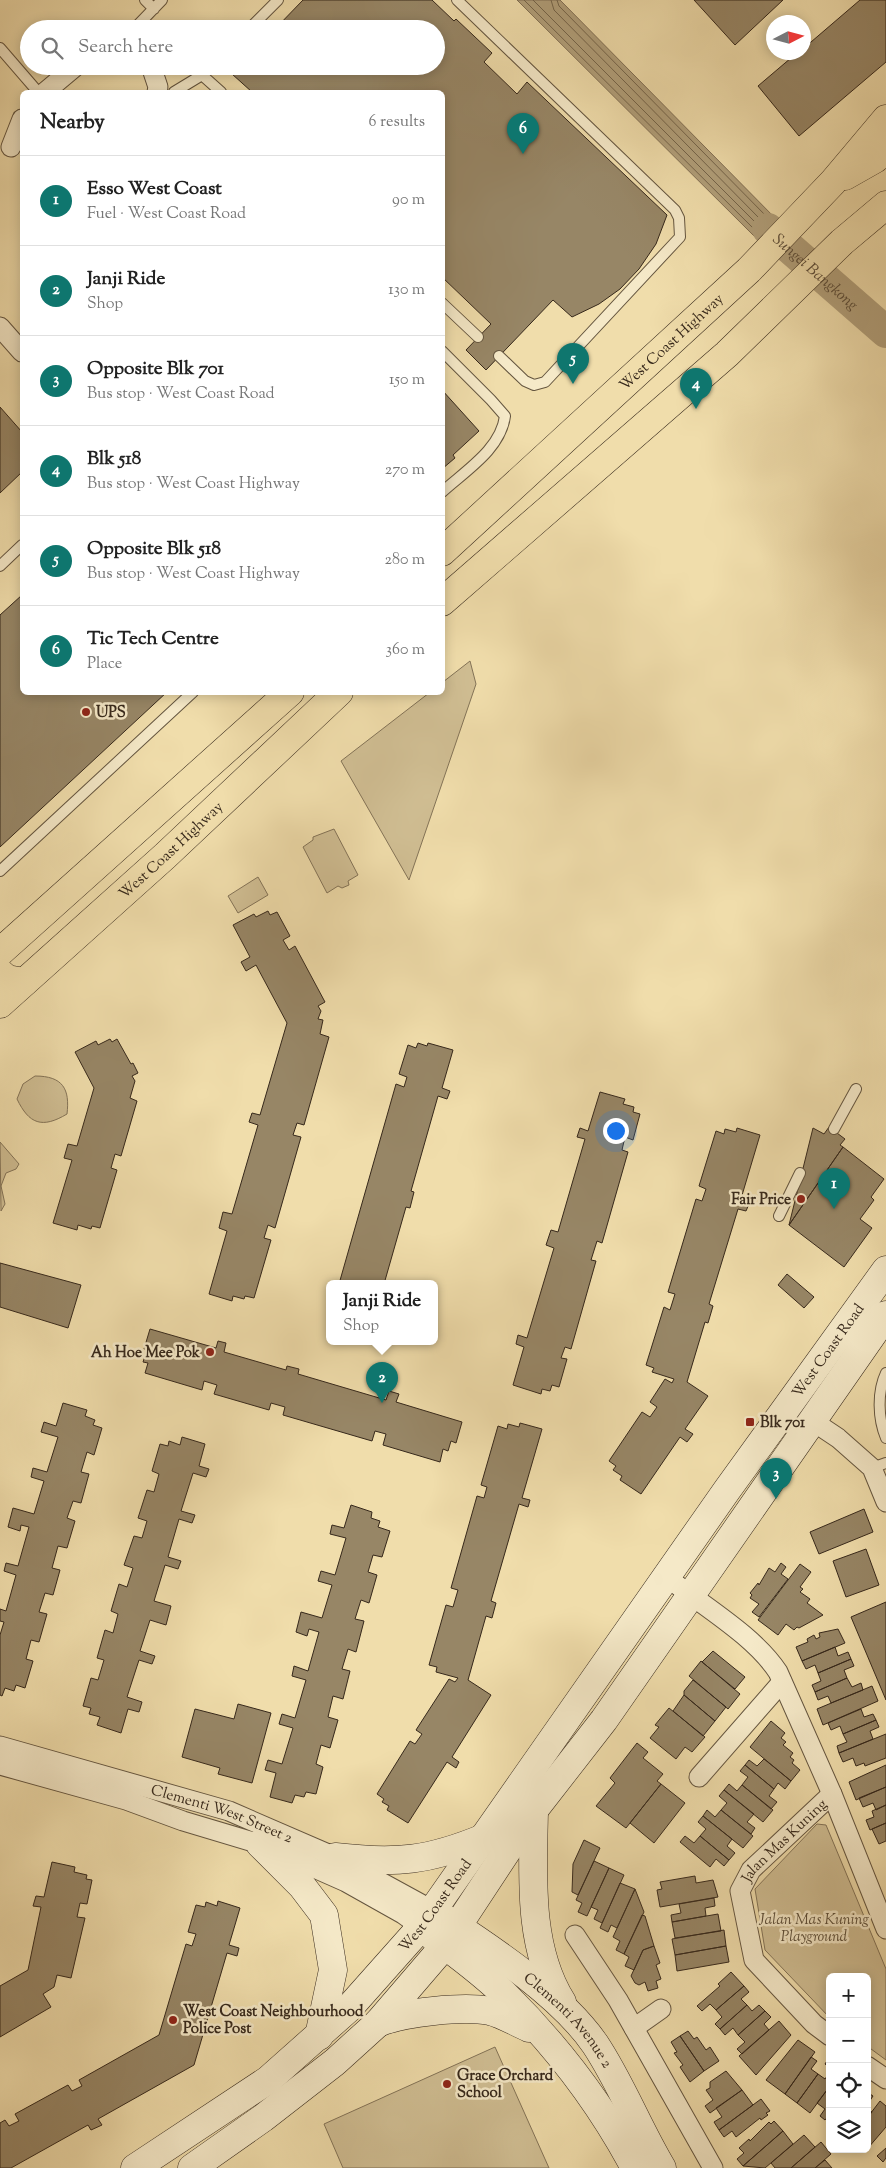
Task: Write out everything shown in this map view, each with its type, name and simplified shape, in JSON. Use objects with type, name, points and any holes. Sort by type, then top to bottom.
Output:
[{"type":"highway","name":"West Coast Highway","points":[[445,549],[749,270],[833,182],[886,119]]},
{"type":"highway","points":[[833,182],[876,159],[886,149]]},
{"type":"highway","points":[[848,237],[869,205],[886,189]]},
{"type":"highway","points":[[445,599],[720,360],[848,237],[886,204]]},
{"type":"highway","points":[[0,952],[285,695]]},
{"type":"highway","name":"West Coast Highway","points":[[0,1004],[12,977],[172,849],[336,695]]},
{"type":"main road","name":"West Coast Road","points":[[207,2162],[335,2062],[378,2023],[452,1936],[534,1810],[604,1720],[811,1420],[879,1307],[886,1270]]},
{"type":"main road","name":"West Coast Road","points":[[135,2168],[268,2080],[349,2008],[426,1919],[486,1837],[667,1576],[879,1307]]},
{"type":"main road","points":[[534,1810],[535,1914],[547,1971],[566,2010]]},
{"type":"main road","points":[[335,1857],[397,1861],[427,1858],[452,1851],[486,1837]]},
{"type":"main road","points":[[260,1844],[302,1886],[324,1916],[332,1970],[319,2036]]},
{"type":"main road","name":"Clementi Avenue 2","points":[[426,1919],[452,1936],[519,1971],[566,2010],[594,2043],[662,2168]]},
{"type":"main road","name":"Clementi Avenue 2","points":[[452,1936],[569,2066],[625,2148],[635,2168]]},
{"type":"main road","points":[[378,2023],[399,2016],[472,2009],[491,2012],[538,2032]]},
{"type":"street","points":[[47,90],[65,75]]},
{"type":"street","points":[[153,75],[157,90]]},
{"type":"street","points":[[11,149],[20,124]]},
{"type":"street","points":[[0,327],[20,350]]},
{"type":"street","points":[[811,1420],[879,1465],[886,1502]]},
{"type":"street","points":[[667,1576],[690,1596]]},
{"type":"street","name":"Jalan Mas Kuning","points":[[690,1596],[764,1654],[782,1682],[832,1794],[886,1929]]},
{"type":"street","points":[[699,1777],[782,1682]]},
{"type":"street","name":"Clementi West Street 2","points":[[0,1746],[214,1806],[335,1857],[426,1919]]},
{"type":"street","name":"Clementi West Street 2","points":[[0,1765],[126,1800],[183,1821],[260,1844],[346,1882],[403,1914],[426,1919]]},
{"type":"street","name":"Jalan Mas Kuning","points":[[826,2033],[814,2024],[754,1960],[740,1892],[751,1870],[832,1794]]},
{"type":"street","points":[[575,1935],[634,2028],[713,2168]]},
{"type":"street","points":[[634,2028],[661,2009]]},
{"type":"street","points":[[871,2069],[886,2079]]},
{"type":"lane","points":[[145,0],[154,9]]},
{"type":"lane","points":[[143,20],[162,0]]},
{"type":"lane","points":[[258,20],[278,0]]},
{"type":"lane","points":[[458,0],[675,210],[680,227],[680,237],[545,382],[534,385],[526,381],[499,356]]},
{"type":"lane","points":[[1,52],[20,73]]},
{"type":"lane","points":[[22,75],[36,90]]},
{"type":"lane","points":[[177,90],[202,75],[219,90]]},
{"type":"lane","points":[[445,306],[478,337]]},
{"type":"lane","points":[[445,354],[505,416],[503,431],[491,447],[445,489]]},
{"type":"lane","points":[[0,566],[20,547]]},
{"type":"lane","points":[[0,871],[190,695]]},
{"type":"lane","points":[[834,1129],[856,1089]]},
{"type":"lane","points":[[779,1216],[800,1173]]},
{"type":"lane","points":[[886,1373],[879,1390],[883,1430],[886,1438]]},
{"type":"green space","points":[[470,661],[476,684],[409,880],[341,761],[426,695],[445,695],[445,680]]},
{"type":"green space","points":[[334,829],[358,875],[348,881],[349,885],[342,888],[338,886],[327,893],[303,847],[313,840],[313,837]]},
{"type":"green space","points":[[258,877],[268,895],[238,913],[228,896]]},
{"type":"green space","points":[[35,1076],[52,1078],[63,1086],[66,1091],[68,1105],[67,1114],[50,1122],[37,1122],[26,1114],[17,1099],[23,1084]]},
{"type":"green space","points":[[0,1142],[19,1164],[16,1169],[6,1173],[1,1186],[5,1204],[1,1211]]},
{"type":"green space","name":"Jalan Mas Kuning Playground","points":[[817,1824],[826,1825],[886,1969],[886,2060],[871,2049],[871,1973],[826,1973],[826,2014],[765,1950],[755,1889]]},
{"type":"green space","points":[[495,2047],[549,2168],[343,2168],[324,2124]]},
{"type":"water","name":"Sungei Bangkong","points":[[517,0],[560,0],[779,222],[755,237]]},
{"type":"building","points":[[303,0],[432,0],[454,21],[456,19],[492,53],[484,62],[517,94],[527,82],[667,215],[656,244],[639,269],[620,289],[599,304],[572,317],[553,300],[486,370],[466,350],[491,324],[445,280],[445,90],[250,90],[233,75],[445,75],[445,20],[284,20]]},
{"type":"building","points":[[694,0],[783,0],[766,15],[735,45]]},
{"type":"building","points":[[860,0],[886,0],[886,62],[799,136],[758,86],[789,60],[811,60],[811,42]]},
{"type":"building","points":[[445,393],[479,431],[453,455],[455,458],[445,466]]},
{"type":"building","points":[[0,407],[20,430],[20,474],[0,493]]},
{"type":"building","points":[[20,597],[20,695],[164,695],[0,847],[0,615]]},
{"type":"building","points":[[268,911],[270,915],[277,912],[290,936],[283,940],[289,950],[295,946],[325,1002],[318,1006],[321,1011],[318,1019],[323,1020],[320,1034],[329,1037],[304,1125],[297,1123],[293,1135],[301,1137],[275,1228],[268,1225],[264,1238],[271,1240],[254,1298],[245,1296],[244,1299],[233,1296],[232,1301],[209,1294],[227,1231],[219,1228],[223,1212],[232,1214],[258,1125],[249,1122],[252,1113],[260,1115],[287,1023],[256,965],[246,971],[241,962],[250,957],[233,925],[254,914],[256,917]]},
{"type":"building","points":[[110,1039],[112,1042],[117,1039],[138,1073],[132,1076],[135,1081],[130,1098],[137,1101],[121,1156],[115,1154],[111,1168],[117,1170],[100,1228],[92,1226],[91,1229],[78,1225],[77,1230],[53,1223],[72,1160],[64,1158],[68,1144],[77,1146],[94,1088],[75,1052],[96,1041],[98,1045]]},
{"type":"building","points":[[418,1043],[427,1046],[428,1043],[453,1050],[442,1088],[450,1091],[447,1099],[438,1096],[411,1191],[414,1192],[410,1208],[406,1207],[385,1280],[340,1280],[396,1084],[404,1087],[407,1077],[399,1074],[408,1045],[416,1048]]},
{"type":"building","points":[[600,1092],[625,1099],[623,1104],[634,1107],[633,1112],[640,1114],[633,1140],[625,1137],[622,1150],[628,1152],[602,1243],[597,1241],[591,1260],[596,1261],[571,1349],[565,1347],[561,1358],[567,1359],[559,1387],[552,1385],[550,1391],[542,1389],[541,1394],[513,1385],[524,1347],[516,1344],[518,1335],[527,1338],[554,1248],[546,1245],[551,1230],[558,1232],[585,1139],[577,1137],[580,1128],[588,1131]]},
{"type":"building","name":"Fair Price","points":[[829,1127],[845,1139],[840,1145],[843,1147],[789,1225],[813,1128],[824,1134]]},
{"type":"building","points":[[737,1128],[760,1135],[740,1202],[749,1204],[746,1211],[738,1209],[709,1304],[713,1306],[708,1323],[705,1322],[687,1382],[708,1396],[685,1429],[693,1434],[687,1442],[680,1437],[641,1494],[620,1480],[622,1476],[613,1470],[616,1466],[609,1461],[642,1412],[650,1417],[657,1407],[650,1402],[665,1379],[672,1383],[674,1379],[652,1372],[654,1368],[646,1365],[664,1307],[670,1310],[675,1294],[668,1292],[696,1199],[702,1201],[706,1189],[699,1186],[716,1131],[724,1134],[725,1129],[736,1132]]},
{"type":"building","points":[[843,1147],[884,1179],[871,1197],[874,1200],[860,1219],[872,1228],[844,1267],[789,1225]]},
{"type":"building","points":[[0,1263],[81,1285],[68,1328],[0,1307]]},
{"type":"building","points":[[787,1274],[814,1297],[804,1308],[778,1285]]},
{"type":"building","points":[[150,1329],[216,1348],[218,1341],[226,1343],[224,1352],[286,1370],[287,1366],[299,1369],[298,1374],[386,1400],[389,1391],[399,1394],[396,1402],[462,1422],[456,1443],[451,1441],[448,1451],[443,1449],[440,1462],[383,1445],[386,1434],[375,1431],[372,1441],[283,1415],[285,1407],[271,1403],[269,1410],[214,1394],[217,1385],[204,1381],[202,1390],[145,1373],[148,1363],[143,1362],[147,1350],[144,1349]]},
{"type":"building","points":[[63,1403],[87,1410],[85,1416],[95,1420],[93,1425],[102,1428],[94,1455],[87,1452],[81,1472],[89,1474],[81,1503],[73,1501],[67,1518],[75,1521],[67,1548],[58,1546],[52,1568],[60,1570],[53,1595],[45,1593],[39,1612],[47,1614],[39,1642],[31,1640],[26,1659],[33,1661],[25,1688],[16,1685],[14,1691],[5,1688],[2,1696],[0,1695],[0,1635],[4,1622],[0,1621],[0,1609],[6,1611],[16,1575],[4,1571],[6,1563],[18,1566],[29,1527],[21,1525],[20,1531],[8,1527],[13,1508],[34,1514],[44,1481],[31,1477],[33,1468],[47,1472],[58,1437],[41,1432],[44,1422],[56,1426]]},
{"type":"building","points":[[520,1423],[542,1429],[522,1498],[530,1500],[528,1507],[519,1504],[491,1601],[496,1603],[492,1618],[486,1616],[468,1680],[491,1695],[452,1757],[459,1762],[456,1768],[447,1762],[408,1823],[387,1810],[389,1806],[382,1802],[384,1799],[377,1794],[410,1741],[415,1744],[422,1734],[416,1730],[449,1679],[455,1682],[458,1678],[436,1672],[437,1667],[429,1665],[446,1605],[453,1607],[458,1590],[451,1588],[477,1496],[484,1498],[487,1487],[481,1485],[498,1426],[507,1429],[508,1424],[519,1427]]},
{"type":"building","points":[[182,1437],[205,1444],[199,1466],[209,1469],[206,1477],[193,1473],[181,1511],[195,1515],[192,1523],[179,1519],[168,1557],[181,1561],[178,1569],[165,1565],[154,1601],[171,1606],[166,1625],[150,1620],[140,1651],[155,1656],[152,1664],[139,1660],[127,1697],[142,1702],[139,1712],[128,1709],[121,1733],[97,1725],[100,1717],[89,1714],[91,1708],[83,1706],[91,1678],[98,1680],[104,1660],[97,1658],[105,1630],[113,1633],[118,1614],[111,1611],[119,1584],[127,1587],[133,1568],[124,1565],[134,1536],[142,1538],[147,1521],[138,1518],[147,1490],[154,1492],[159,1474],[152,1471],[160,1444],[168,1446],[169,1441],[180,1445]]},
{"type":"building","points":[[351,1505],[372,1512],[371,1518],[380,1521],[378,1527],[390,1531],[382,1557],[373,1555],[368,1572],[377,1575],[369,1603],[361,1600],[355,1619],[364,1621],[356,1652],[348,1649],[342,1669],[350,1671],[343,1699],[333,1696],[328,1717],[338,1720],[330,1748],[321,1745],[316,1764],[323,1767],[316,1794],[306,1792],[304,1797],[295,1795],[292,1803],[270,1797],[276,1773],[265,1770],[268,1760],[282,1764],[293,1728],[279,1724],[282,1714],[295,1718],[306,1680],[292,1676],[294,1666],[308,1671],[319,1632],[309,1629],[307,1636],[296,1632],[301,1612],[322,1618],[332,1585],[318,1581],[321,1571],[335,1575],[346,1538],[330,1534],[332,1525],[344,1528]]},
{"type":"building","points":[[864,1509],[873,1532],[819,1554],[810,1532]]},
{"type":"building","points":[[866,1549],[879,1585],[846,1597],[833,1561]]},
{"type":"building","points":[[781,1563],[786,1567],[781,1574],[788,1579],[759,1617],[752,1612],[759,1604],[750,1598],[752,1595],[750,1593],[758,1583],[759,1585],[769,1568],[775,1572]]},
{"type":"building","points":[[800,1564],[811,1572],[800,1587],[803,1589],[800,1592],[810,1599],[807,1603],[823,1615],[794,1630],[786,1624],[778,1635],[758,1620]]},
{"type":"building","points":[[886,1602],[886,1700],[851,1617]]},
{"type":"building","points":[[838,1629],[845,1643],[802,1661],[796,1647],[808,1642],[807,1639],[814,1635],[816,1639],[820,1637],[819,1633]]},
{"type":"building","points":[[835,1647],[838,1656],[848,1652],[851,1659],[818,1673],[815,1665],[806,1669],[802,1661]]},
{"type":"building","points":[[713,1651],[745,1677],[735,1689],[702,1662]]},
{"type":"building","points":[[851,1659],[854,1666],[844,1670],[847,1678],[815,1692],[812,1685],[821,1681],[818,1673]]},
{"type":"building","points":[[701,1661],[740,1694],[728,1709],[689,1676]]},
{"type":"building","points":[[847,1678],[852,1687],[861,1683],[863,1690],[831,1703],[828,1696],[818,1700],[815,1692]]},
{"type":"building","points":[[693,1680],[726,1707],[715,1721],[684,1695],[684,1691]]},
{"type":"building","points":[[872,1686],[878,1701],[823,1725],[817,1709]]},
{"type":"building","points":[[684,1695],[715,1721],[703,1736],[673,1711]]},
{"type":"building","points":[[238,1704],[271,1713],[252,1783],[218,1774],[220,1768],[182,1757],[195,1709],[234,1719]]},
{"type":"building","points":[[669,1708],[705,1737],[692,1752],[685,1747],[676,1759],[650,1738],[659,1727],[655,1725]]},
{"type":"building","points":[[861,1709],[864,1717],[873,1714],[876,1720],[843,1734],[840,1726],[831,1730],[828,1723]]},
{"type":"building","points":[[876,1720],[879,1727],[870,1731],[873,1739],[839,1753],[837,1746],[847,1742],[843,1734]]},
{"type":"building","points":[[771,1721],[785,1733],[781,1738],[786,1742],[783,1745],[793,1753],[790,1757],[794,1760],[792,1763],[800,1770],[791,1781],[750,1747]]},
{"type":"building","points":[[886,1734],[886,1758],[865,1766],[864,1763],[856,1766],[853,1758],[843,1762],[839,1753]]},
{"type":"building","points":[[637,1743],[648,1752],[643,1758],[663,1774],[657,1781],[661,1784],[626,1828],[596,1806],[615,1783],[610,1778]]},
{"type":"building","points":[[764,1759],[791,1781],[785,1789],[778,1783],[774,1789],[745,1765],[749,1760],[757,1766]]},
{"type":"building","points":[[745,1765],[774,1789],[769,1796],[777,1802],[771,1809],[742,1785],[748,1777],[740,1771]]},
{"type":"building","points":[[886,1765],[886,1787],[856,1800],[849,1782]]},
{"type":"building","points":[[661,1784],[685,1803],[654,1843],[630,1823]]},
{"type":"building","points":[[729,1784],[737,1791],[742,1785],[773,1810],[763,1822],[724,1790]]},
{"type":"building","points":[[886,1787],[886,1805],[876,1810],[873,1803],[863,1807],[859,1798]]},
{"type":"building","points":[[724,1790],[754,1814],[747,1822],[755,1828],[751,1834],[721,1810],[727,1803],[719,1796]]},
{"type":"building","points":[[886,1805],[886,1823],[870,1830],[866,1820],[874,1817],[872,1811]]},
{"type":"building","points":[[707,1810],[715,1817],[721,1810],[753,1836],[743,1848],[703,1816]]},
{"type":"building","points":[[703,1816],[732,1839],[727,1846],[735,1853],[729,1860],[700,1836],[706,1829],[698,1822]]},
{"type":"building","points":[[886,1823],[886,1841],[879,1844],[872,1829]]},
{"type":"building","points":[[685,1836],[694,1843],[700,1836],[729,1860],[724,1866],[716,1859],[710,1867],[680,1842]]},
{"type":"building","points":[[584,1840],[600,1848],[578,1895],[572,1892],[573,1864]]},
{"type":"building","points":[[594,1861],[609,1868],[587,1916],[578,1912],[582,1903],[576,1900]]},
{"type":"building","points":[[52,1862],[75,1867],[74,1872],[87,1875],[86,1879],[92,1880],[87,1904],[80,1903],[77,1917],[85,1918],[71,1978],[57,1975],[54,1987],[43,1994],[51,2007],[0,2037],[0,1986],[28,1970],[41,1907],[33,1906],[36,1896],[44,1897]]},
{"type":"building","points":[[609,1868],[624,1875],[602,1923],[594,1919],[598,1910],[591,1907]]},
{"type":"building","points":[[695,1876],[696,1883],[713,1880],[718,1897],[660,1907],[657,1890],[662,1889],[660,1882]]},
{"type":"building","points":[[620,1883],[635,1889],[617,1928],[611,1925],[608,1932],[600,1928]]},
{"type":"building","points":[[635,1889],[644,1912],[624,1954],[616,1950],[620,1941],[613,1937]]},
{"type":"building","points":[[714,1898],[715,1906],[705,1908],[706,1916],[672,1922],[671,1915],[681,1913],[679,1904]]},
{"type":"building","points":[[218,1901],[240,1908],[229,1945],[239,1948],[237,1956],[227,1953],[194,2065],[98,2119],[102,2125],[91,2130],[88,2125],[11,2168],[0,2168],[0,2123],[5,2120],[9,2126],[19,2121],[15,2114],[68,2085],[72,2091],[82,2086],[79,2080],[159,2035],[186,1944],[192,1946],[196,1934],[188,1932],[196,1905],[205,1907],[206,1902],[217,1906]]},
{"type":"building","points":[[718,1914],[721,1931],[675,1938],[672,1922]]},
{"type":"building","points":[[642,1915],[645,1916],[654,1946],[643,1950],[634,1970],[625,1966],[629,1957],[624,1954]]},
{"type":"building","points":[[724,1930],[726,1946],[675,1955],[672,1939]]},
{"type":"building","points":[[654,1946],[660,1963],[656,1965],[661,1979],[656,1981],[658,1988],[648,1991],[645,1982],[639,1985],[635,1983],[631,1976],[643,1950]]},
{"type":"building","points":[[726,1946],[729,1962],[677,1971],[675,1955]]},
{"type":"building","points":[[731,1972],[744,1986],[716,2010],[710,2004],[702,2011],[697,2006],[720,1986],[718,1984]]},
{"type":"building","points":[[744,1986],[749,1992],[741,1999],[747,2005],[720,2029],[715,2024],[722,2017],[716,2010]]},
{"type":"building","points":[[747,2005],[752,2011],[759,2005],[765,2011],[738,2035],[733,2028],[725,2035],[720,2029]]},
{"type":"building","points":[[765,2011],[771,2017],[764,2024],[769,2030],[742,2054],[737,2049],[745,2042],[738,2035]]},
{"type":"building","points":[[779,2021],[791,2035],[756,2075],[739,2056]]},
{"type":"building","points":[[688,2031],[694,2039],[697,2037],[706,2050],[710,2047],[719,2061],[704,2071],[680,2036]]},
{"type":"building","points":[[680,2036],[704,2071],[690,2082],[680,2067],[683,2065],[674,2053],[677,2052],[671,2042]]},
{"type":"building","points":[[798,2040],[815,2052],[785,2094],[766,2080]]},
{"type":"building","points":[[811,2057],[817,2061],[811,2069],[818,2074],[797,2103],[785,2094]]},
{"type":"building","points":[[726,2071],[742,2090],[710,2113],[705,2106],[713,2100],[706,2090],[710,2088],[710,2082]]},
{"type":"building","points":[[818,2074],[825,2079],[826,2078],[826,2091],[810,2113],[797,2103]]},
{"type":"building","points":[[742,2090],[753,2105],[719,2130],[714,2122],[722,2117],[716,2108]]},
{"type":"building","points":[[826,2091],[825,2120],[820,2116],[825,2109],[817,2103]]},
{"type":"building","points":[[761,2099],[770,2111],[766,2113],[768,2115],[761,2120],[760,2118],[736,2137],[732,2131],[724,2137],[719,2130]]},
{"type":"building","points":[[880,2101],[886,2106],[886,2127],[871,2144],[871,2113]]},
{"type":"building","points":[[774,2121],[783,2131],[743,2166],[737,2159],[744,2153],[739,2148],[749,2139],[750,2141],[769,2122],[771,2124]]},
{"type":"building","points":[[783,2131],[793,2144],[765,2168],[743,2166]]},
{"type":"building","points":[[804,2135],[815,2147],[791,2168],[775,2168],[771,2163]]},
{"type":"building","points":[[821,2142],[826,2148],[826,2153],[831,2154],[815,2168],[791,2168]]},
{"type":"building","points":[[886,2148],[886,2158],[883,2162],[877,2156]]},
{"type":"building","points":[[825,2160],[832,2168],[815,2168]]},
{"type":"waterway","name":"Sungei Bangkong","points":[[768,229],[886,332]]},
{"type":"place","name":"Tic Tech Centre","points":[[523,154]]},
{"type":"place","name":"Opposite Blk 518","points":[[573,384]]},
{"type":"place","name":"Blk 518","points":[[696,409]]},
{"type":"place","name":"UPS","points":[[86,712]]},
{"type":"place","name":"Fair Price","points":[[801,1199]]},
{"type":"place","name":"Esso West Coast","points":[[834,1209]]},
{"type":"place","name":"Ah Hoe Mee Pok","points":[[210,1352]]},
{"type":"place","name":"Janji Ride","points":[[382,1403]]},
{"type":"place","name":"Blk 701","points":[[750,1422]]},
{"type":"place","name":"Opposite Blk 701","points":[[776,1499]]},
{"type":"place","name":"West Coast Neighbourhood Police Post","points":[[173,2020]]},
{"type":"place","name":"Grace Orchard School","points":[[447,2084]]}]
